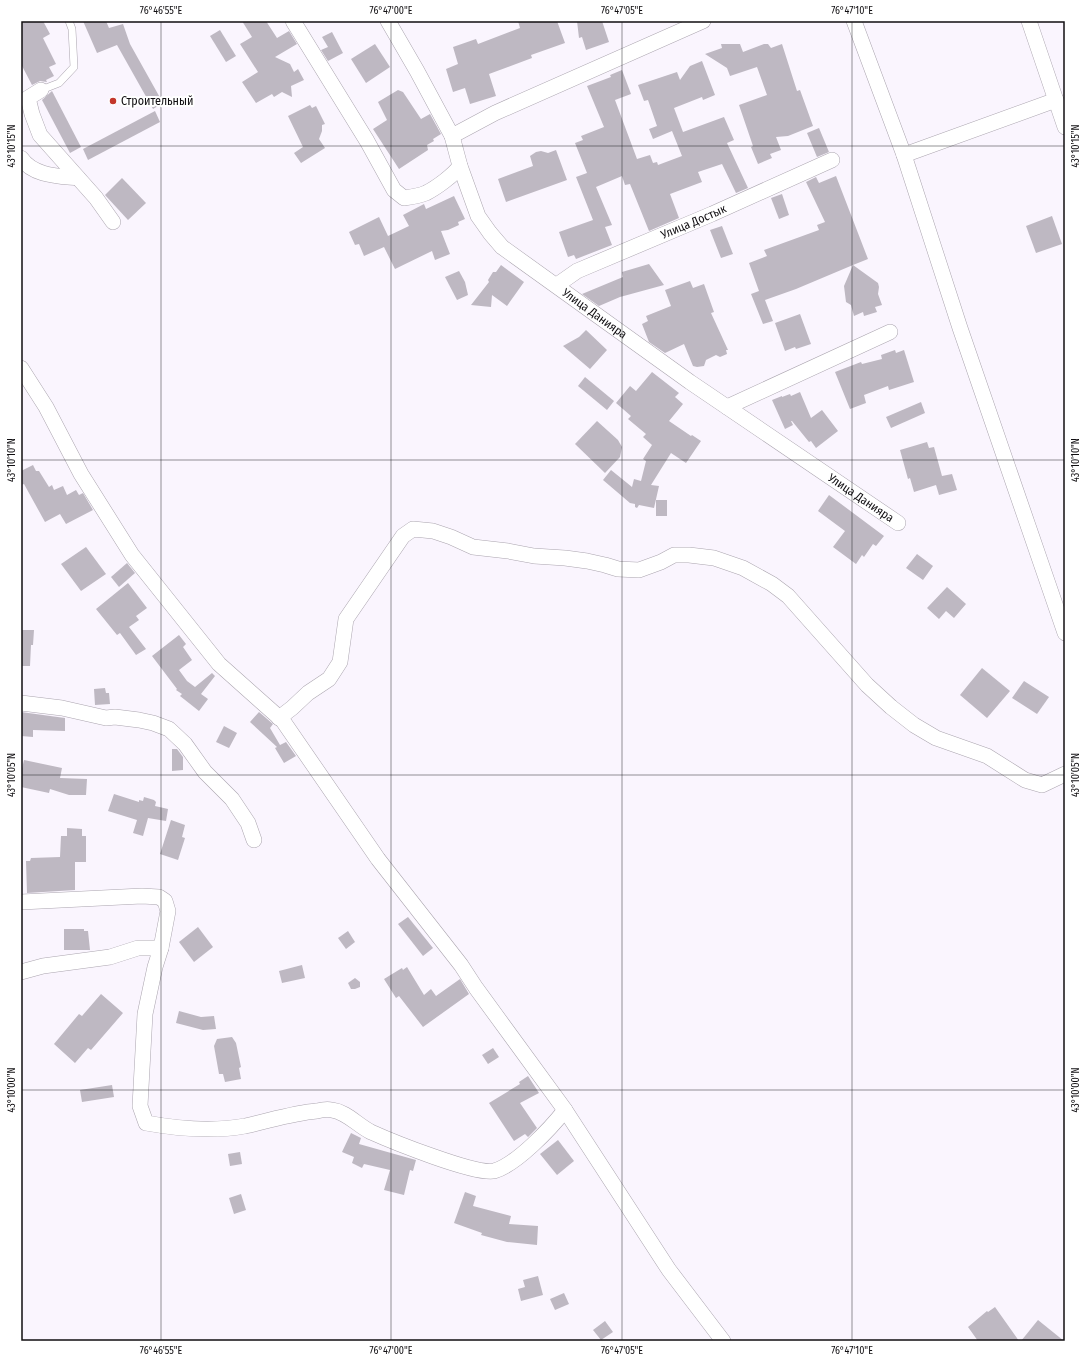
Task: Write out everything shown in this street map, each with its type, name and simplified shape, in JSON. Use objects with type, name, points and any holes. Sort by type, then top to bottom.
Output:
[{"type":"street","points":[[293,21],[367,141],[394,190],[404,198],[414,197],[426,193],[456,172],[460,166]]},
{"type":"street","name":"Улица Данияра","points":[[388,21],[452,136],[460,166],[478,216],[490,233],[502,246],[727,408],[898,523]]},
{"type":"street","points":[[452,136],[495,113],[703,21]]},
{"type":"street","points":[[854,21],[904,155],[960,328],[1065,633]]},
{"type":"street","points":[[1029,21],[1065,127]]},
{"type":"street","points":[[41,90],[28,98],[26,112],[40,135],[96,198],[113,222]]},
{"type":"street","points":[[904,155],[1056,100]]},
{"type":"street","points":[[21,158],[25,165],[47,175],[78,178]]},
{"type":"street","name":"Улица Достык","points":[[557,285],[577,271],[705,217],[832,160]]},
{"type":"street","points":[[727,408],[890,332]]},
{"type":"street","points":[[21,368],[46,407],[81,474],[132,555],[219,664],[283,721],[378,859],[461,965],[476,988],[565,1110],[669,1270],[723,1341]]},
{"type":"street","points":[[279,718],[308,693],[329,679],[340,662],[346,619],[403,536],[413,528],[433,531],[473,547],[534,556],[573,559],[618,569],[639,570],[674,555],[714,558],[743,568],[772,584],[788,596],[868,684],[891,707],[914,725],[936,738],[987,756],[1025,780],[1042,784],[1065,774]]},
{"type":"street","points":[[21,703],[62,708],[106,718],[115,717],[139,720],[169,729],[185,744],[205,772],[232,799],[248,823],[254,840]]},
{"type":"street","points":[[21,902],[142,896],[159,897],[165,901],[168,911],[145,1014],[140,1106],[146,1123],[169,1128],[208,1130],[244,1126],[306,1112],[330,1109],[345,1114],[367,1130],[398,1144],[472,1169],[493,1171],[507,1166],[517,1158],[549,1130],[565,1110]]},
{"type":"street","points":[[21,972],[43,966],[110,957],[138,948],[160,948]]},
{"type":"lane","points":[[41,90],[59,83],[74,67],[72,29],[69,21]]},
{"type":"building","points":[[21,21],[43,21],[50,34],[43,38],[56,64],[49,67],[54,76],[46,80],[47,82],[40,81],[32,85],[21,64]]},
{"type":"building","points":[[83,21],[106,21],[109,28],[123,24],[130,44],[163,103],[153,109],[117,45],[97,53]]},
{"type":"building","points":[[242,21],[266,21],[277,38],[289,31],[297,44],[275,57],[290,64],[294,72],[298,69],[304,80],[291,86],[292,97],[282,92],[274,97],[272,94],[256,103],[242,82],[258,72],[240,44],[252,37]]},
{"type":"building","points":[[518,21],[557,21],[565,43],[531,55],[532,58],[489,74],[496,96],[470,104],[465,88],[453,92],[446,69],[458,64],[453,47],[476,39],[478,44],[520,28]]},
{"type":"building","points":[[577,21],[602,21],[609,42],[586,50],[582,37],[579,38]]},
{"type":"building","points":[[220,30],[236,56],[226,62],[210,36]]},
{"type":"building","points":[[332,32],[343,53],[328,61],[321,50],[328,47],[322,37]]},
{"type":"building","points":[[375,44],[390,67],[366,83],[351,59]]},
{"type":"building","points":[[721,44],[740,44],[743,52],[764,44],[768,44],[771,48],[782,44],[797,91],[800,90],[813,126],[788,136],[776,137],[781,150],[770,154],[772,158],[758,164],[751,147],[753,146],[739,105],[767,95],[757,67],[730,76],[727,68],[705,54],[722,48]]},
{"type":"building","points":[[702,61],[715,95],[703,100],[702,97],[674,108],[683,132],[724,117],[734,140],[727,143],[748,188],[736,193],[722,164],[698,172],[702,182],[670,194],[679,218],[649,231],[630,184],[625,185],[622,176],[596,187],[612,225],[605,227],[612,245],[576,259],[574,255],[568,257],[559,232],[593,220],[576,177],[587,173],[575,143],[583,140],[581,136],[604,127],[587,86],[611,77],[610,75],[622,70],[631,94],[615,100],[637,159],[650,155],[653,163],[657,162],[658,165],[682,156],[672,131],[653,139],[649,129],[657,126],[648,100],[644,101],[638,85],[677,72],[680,80],[690,66]]},
{"type":"building","points":[[398,90],[403,92],[421,119],[430,114],[441,134],[427,145],[428,150],[399,169],[373,129],[387,120],[378,102]]},
{"type":"building","points":[[52,91],[81,147],[70,153],[42,100]]},
{"type":"building","points":[[310,105],[312,108],[316,106],[325,124],[322,125],[322,131],[319,139],[325,148],[301,163],[294,153],[303,147],[288,116]]},
{"type":"building","points":[[155,111],[160,122],[88,160],[83,149]]},
{"type":"building","points":[[819,128],[829,152],[817,157],[807,133]]},
{"type":"building","points":[[556,150],[567,180],[506,202],[498,179],[533,166],[530,156],[536,152],[541,151],[548,153]]},
{"type":"building","points":[[836,176],[868,259],[796,289],[765,300],[773,321],[763,324],[751,294],[759,291],[749,263],[767,256],[764,250],[819,230],[817,225],[825,222],[806,182],[816,177],[819,183]]},
{"type":"building","points":[[122,178],[146,203],[128,220],[105,195]]},
{"type":"building","points":[[782,194],[789,215],[779,219],[771,198]]},
{"type":"building","points":[[454,196],[465,219],[458,222],[459,225],[448,230],[441,231],[450,254],[435,260],[432,251],[395,269],[384,247],[364,256],[359,244],[355,245],[349,232],[379,217],[388,236],[409,226],[403,215],[424,204],[426,209]]},
{"type":"building","points":[[1052,216],[1062,244],[1036,253],[1026,226]]},
{"type":"building","points":[[722,226],[733,254],[721,258],[710,230]]},
{"type":"building","points":[[649,264],[664,285],[620,297],[599,306],[582,294],[623,277],[622,272]]},
{"type":"building","points":[[501,265],[524,282],[507,306],[492,295],[491,307],[471,305],[489,282],[488,280],[493,272],[496,272]]},
{"type":"building","points":[[853,265],[878,283],[878,294],[882,305],[875,307],[877,312],[864,316],[863,312],[854,316],[851,305],[846,302],[844,286]]},
{"type":"building","points":[[459,271],[465,282],[468,295],[457,300],[445,277]]},
{"type":"building","points":[[690,281],[693,288],[704,284],[714,312],[711,313],[728,350],[726,350],[727,354],[720,357],[716,355],[706,360],[704,366],[697,367],[693,366],[684,344],[665,353],[649,342],[642,324],[648,321],[646,316],[671,306],[665,290]]},
{"type":"building","points":[[800,314],[811,344],[796,349],[795,347],[785,351],[775,323]]},
{"type":"building","points":[[586,330],[607,350],[590,369],[563,346],[579,337]]},
{"type":"building","points":[[895,350],[896,353],[904,350],[914,382],[889,390],[888,386],[864,395],[866,403],[850,409],[835,372],[861,362],[862,364],[882,359],[881,355]]},
{"type":"building","points":[[652,372],[679,393],[675,397],[683,404],[669,421],[701,441],[686,463],[671,453],[651,485],[659,486],[654,508],[639,505],[637,508],[635,507],[635,504],[630,503],[603,480],[611,470],[632,487],[634,479],[641,481],[646,461],[643,459],[652,445],[643,437],[646,434],[628,419],[631,416],[616,403],[630,386],[636,391]]},
{"type":"building","points":[[585,377],[614,401],[607,410],[578,386]]},
{"type":"building","points":[[800,392],[811,418],[822,410],[838,431],[816,448],[811,441],[809,442],[792,421],[793,425],[785,429],[772,400],[790,394],[791,396]]},
{"type":"building","points":[[921,402],[925,413],[891,428],[886,417]]},
{"type":"building","points":[[597,421],[618,440],[622,447],[620,457],[605,473],[575,444]]},
{"type":"building","points":[[927,442],[929,448],[934,447],[942,476],[952,474],[957,490],[939,495],[936,485],[914,492],[910,478],[908,479],[900,450]]},
{"type":"building","points":[[33,465],[36,471],[39,471],[49,487],[52,485],[54,490],[63,486],[67,495],[76,490],[79,495],[83,493],[93,510],[66,524],[60,514],[45,522],[24,484],[21,485],[21,471]]},
{"type":"building","points":[[829,495],[884,536],[876,546],[873,544],[864,557],[862,555],[856,564],[833,547],[845,531],[818,511]]},
{"type":"building","points":[[656,500],[667,500],[667,516],[656,516]]},
{"type":"building","points":[[86,547],[106,574],[81,591],[61,564]]},
{"type":"building","points":[[917,554],[933,566],[923,580],[906,568]]},
{"type":"building","points":[[127,563],[135,573],[119,587],[111,577]]},
{"type":"building","points":[[128,583],[147,608],[136,616],[139,620],[129,627],[146,649],[136,655],[120,633],[117,635],[96,609]]},
{"type":"building","points":[[947,587],[966,604],[954,618],[946,611],[939,619],[927,608]]},
{"type":"building","points":[[21,630],[34,630],[33,645],[31,645],[30,666],[21,666]]},
{"type":"building","points":[[179,635],[186,644],[183,647],[192,660],[179,670],[187,681],[195,687],[212,673],[215,676],[201,694],[208,699],[199,711],[180,696],[182,694],[176,690],[177,689],[152,656]]},
{"type":"building","points":[[982,668],[1010,691],[987,718],[960,695]]},
{"type":"building","points":[[1024,681],[1049,697],[1037,714],[1012,698]]},
{"type":"building","points":[[105,688],[106,693],[109,693],[110,704],[95,705],[94,689]]},
{"type":"building","points":[[21,712],[65,718],[65,731],[33,730],[33,737],[21,736]]},
{"type":"building","points":[[259,712],[273,724],[270,728],[280,745],[286,742],[296,756],[284,763],[275,748],[277,747],[250,722]]},
{"type":"building","points":[[224,726],[237,733],[229,748],[216,742]]},
{"type":"building","points":[[172,749],[177,749],[183,757],[183,770],[172,771]]},
{"type":"building","points":[[24,760],[62,768],[60,778],[87,779],[86,795],[69,795],[50,789],[49,793],[21,787],[21,773]]},
{"type":"building","points":[[114,794],[139,802],[139,800],[143,801],[144,797],[154,800],[156,802],[155,806],[168,809],[166,821],[148,818],[143,836],[133,833],[137,820],[108,811]]},
{"type":"building","points":[[171,820],[185,825],[182,837],[185,838],[178,860],[160,854]]},
{"type":"building","points":[[67,828],[82,829],[82,836],[86,836],[86,862],[75,862],[75,890],[27,893],[26,861],[30,861],[31,858],[60,857],[61,836],[67,836]]},
{"type":"building","points":[[408,917],[433,948],[423,956],[398,924]]},
{"type":"building","points":[[198,927],[213,947],[194,962],[179,942]]},
{"type":"building","points":[[64,929],[84,929],[84,931],[88,931],[90,950],[64,950]]},
{"type":"building","points":[[348,931],[355,942],[346,949],[338,938]]},
{"type":"building","points":[[302,965],[305,978],[282,983],[279,971]]},
{"type":"building","points":[[407,967],[424,995],[431,989],[436,996],[460,979],[469,994],[423,1027],[399,996],[396,998],[384,979],[402,968],[403,970]]},
{"type":"building","points":[[355,978],[360,982],[360,987],[351,989],[348,983]]},
{"type":"building","points":[[101,994],[123,1013],[91,1050],[88,1048],[75,1063],[54,1044],[79,1014],[82,1016]]},
{"type":"building","points":[[179,1011],[201,1017],[214,1016],[216,1029],[203,1030],[176,1023]]},
{"type":"building","points":[[232,1037],[236,1043],[241,1067],[239,1068],[241,1079],[225,1082],[223,1074],[219,1074],[214,1046],[217,1039]]},
{"type":"building","points":[[493,1048],[499,1057],[488,1064],[482,1055]]},
{"type":"building","points":[[528,1076],[539,1093],[520,1103],[537,1128],[528,1137],[525,1134],[514,1141],[489,1103],[520,1084],[519,1082]]},
{"type":"building","points":[[112,1085],[114,1097],[82,1102],[80,1090]]},
{"type":"building","points":[[351,1133],[361,1138],[359,1144],[416,1160],[413,1171],[410,1170],[404,1195],[384,1190],[390,1170],[364,1164],[362,1168],[352,1163],[354,1157],[342,1152]]},
{"type":"building","points":[[558,1140],[574,1161],[557,1175],[540,1154]]},
{"type":"building","points":[[240,1152],[242,1164],[230,1166],[228,1154]]},
{"type":"building","points":[[465,1192],[476,1196],[473,1206],[511,1216],[509,1224],[538,1226],[537,1245],[507,1242],[481,1235],[482,1233],[454,1223]]},
{"type":"building","points":[[241,1194],[246,1210],[234,1214],[229,1198]]},
{"type":"building","points":[[538,1276],[543,1295],[521,1301],[518,1289],[525,1287],[523,1280]]},
{"type":"building","points":[[564,1293],[569,1304],[555,1310],[550,1299]]},
{"type":"building","points":[[995,1307],[1019,1341],[978,1341],[968,1327],[987,1311],[988,1312]]},
{"type":"building","points":[[1038,1320],[1064,1341],[1021,1341]]},
{"type":"building","points":[[605,1321],[613,1332],[601,1340],[593,1330]]},
{"type":"place","name":"Строительный","points":[[113,101]]}]
